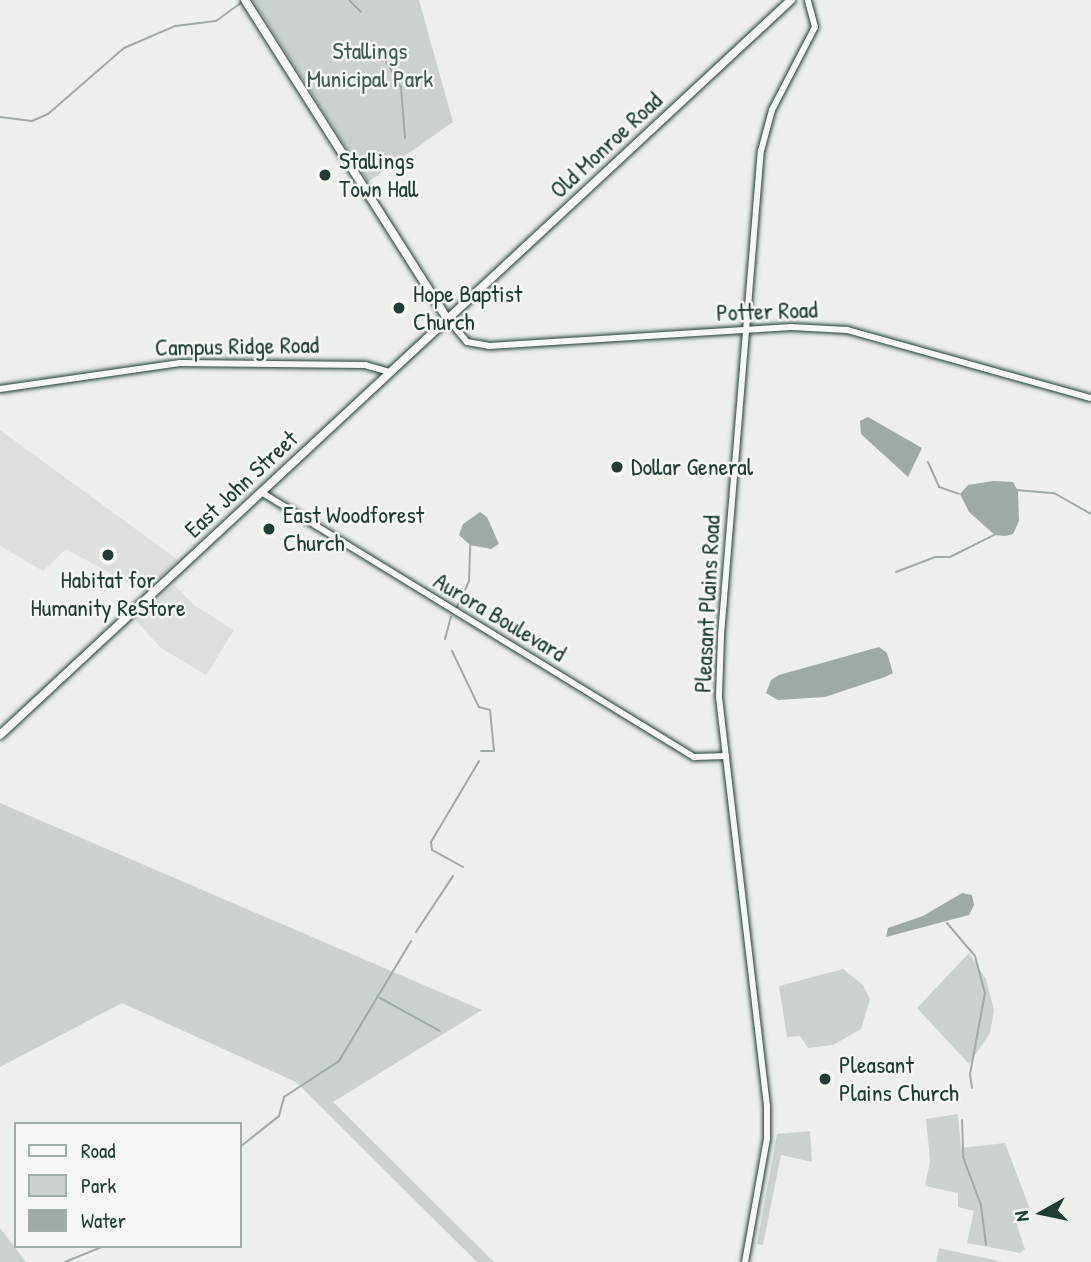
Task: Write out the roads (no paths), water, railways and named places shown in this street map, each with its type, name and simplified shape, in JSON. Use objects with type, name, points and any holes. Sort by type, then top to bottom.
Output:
[{"type":"main road","points":[[245,0],[447,318]]},
{"type":"main road","name":"Old Monroe Road","points":[[447,318],[791,0]]},
{"type":"main road","name":"East John Street","points":[[0,735],[447,318]]},
{"type":"street","name":"Pleasant Plains Road","points":[[745,1262],[768,1131],[719,696],[720,635],[761,151],[772,110],[815,27],[808,0]]},
{"type":"street","name":"Potter Road","points":[[447,318],[458,334],[475,346],[746,330],[847,330],[1091,398]]},
{"type":"street","name":"Campus Ridge Road","points":[[0,389],[180,363],[365,365],[390,372]]},
{"type":"street","name":"Aurora Boulevard","points":[[261,492],[694,757],[726,756]]},
{"type":"water","points":[[868,417],[922,448],[908,477],[861,434],[860,421]]},
{"type":"water","points":[[993,481],[1013,482],[1018,491],[1019,521],[1013,534],[995,535],[969,512],[960,494],[968,485]]},
{"type":"water","points":[[480,512],[487,517],[499,544],[491,549],[470,545],[459,535],[463,524]]},
{"type":"water","points":[[879,647],[887,653],[893,673],[885,677],[825,697],[778,700],[766,693],[771,680],[779,675]]},
{"type":"water","points":[[962,893],[972,895],[974,905],[969,915],[886,937],[888,928],[923,916]]},
{"type":"waterway","points":[[349,0],[361,12]]},
{"type":"waterway","points":[[0,117],[32,121],[48,114],[124,48],[175,26],[216,21],[241,3]]},
{"type":"waterway","points":[[377,46],[401,87],[405,138]]},
{"type":"waterway","points":[[928,462],[939,487],[959,494]]},
{"type":"waterway","points":[[1016,490],[1054,493],[1091,514]]},
{"type":"waterway","points":[[896,572],[935,557],[950,557],[996,534]]},
{"type":"waterway","points":[[457,607],[469,581],[470,545]]},
{"type":"waterway","points":[[445,639],[451,617]]},
{"type":"waterway","points":[[452,651],[479,707],[490,710],[494,751],[481,751]]},
{"type":"waterway","points":[[463,867],[432,850],[431,842],[479,761]]},
{"type":"waterway","points":[[416,932],[453,876]]},
{"type":"waterway","points":[[947,923],[975,956],[985,993],[970,1074],[972,1088]]},
{"type":"waterway","points":[[242,1145],[279,1116],[284,1097],[339,1061],[411,941]]},
{"type":"waterway","points":[[380,998],[440,1031]]},
{"type":"waterway","points":[[962,1120],[963,1157],[981,1205],[986,1245]]},
{"type":"waterway","points":[[65,1262],[99,1248]]},
{"type":"place","name":"Stallings Town Hall","points":[[325,175]]},
{"type":"place","name":"Hope Baptist Church","points":[[399,308]]},
{"type":"place","name":"Dollar General","points":[[617,467]]},
{"type":"place","name":"East Woodforest Church","points":[[269,529]]},
{"type":"place","name":"Habitat for Humanity ReStore","points":[[108,555]]},
{"type":"place","name":"Pleasant Plains Church","points":[[825,1079]]},
{"type":"park label","name":"Stallings Municipal Park","points":[[370,65]]}]
